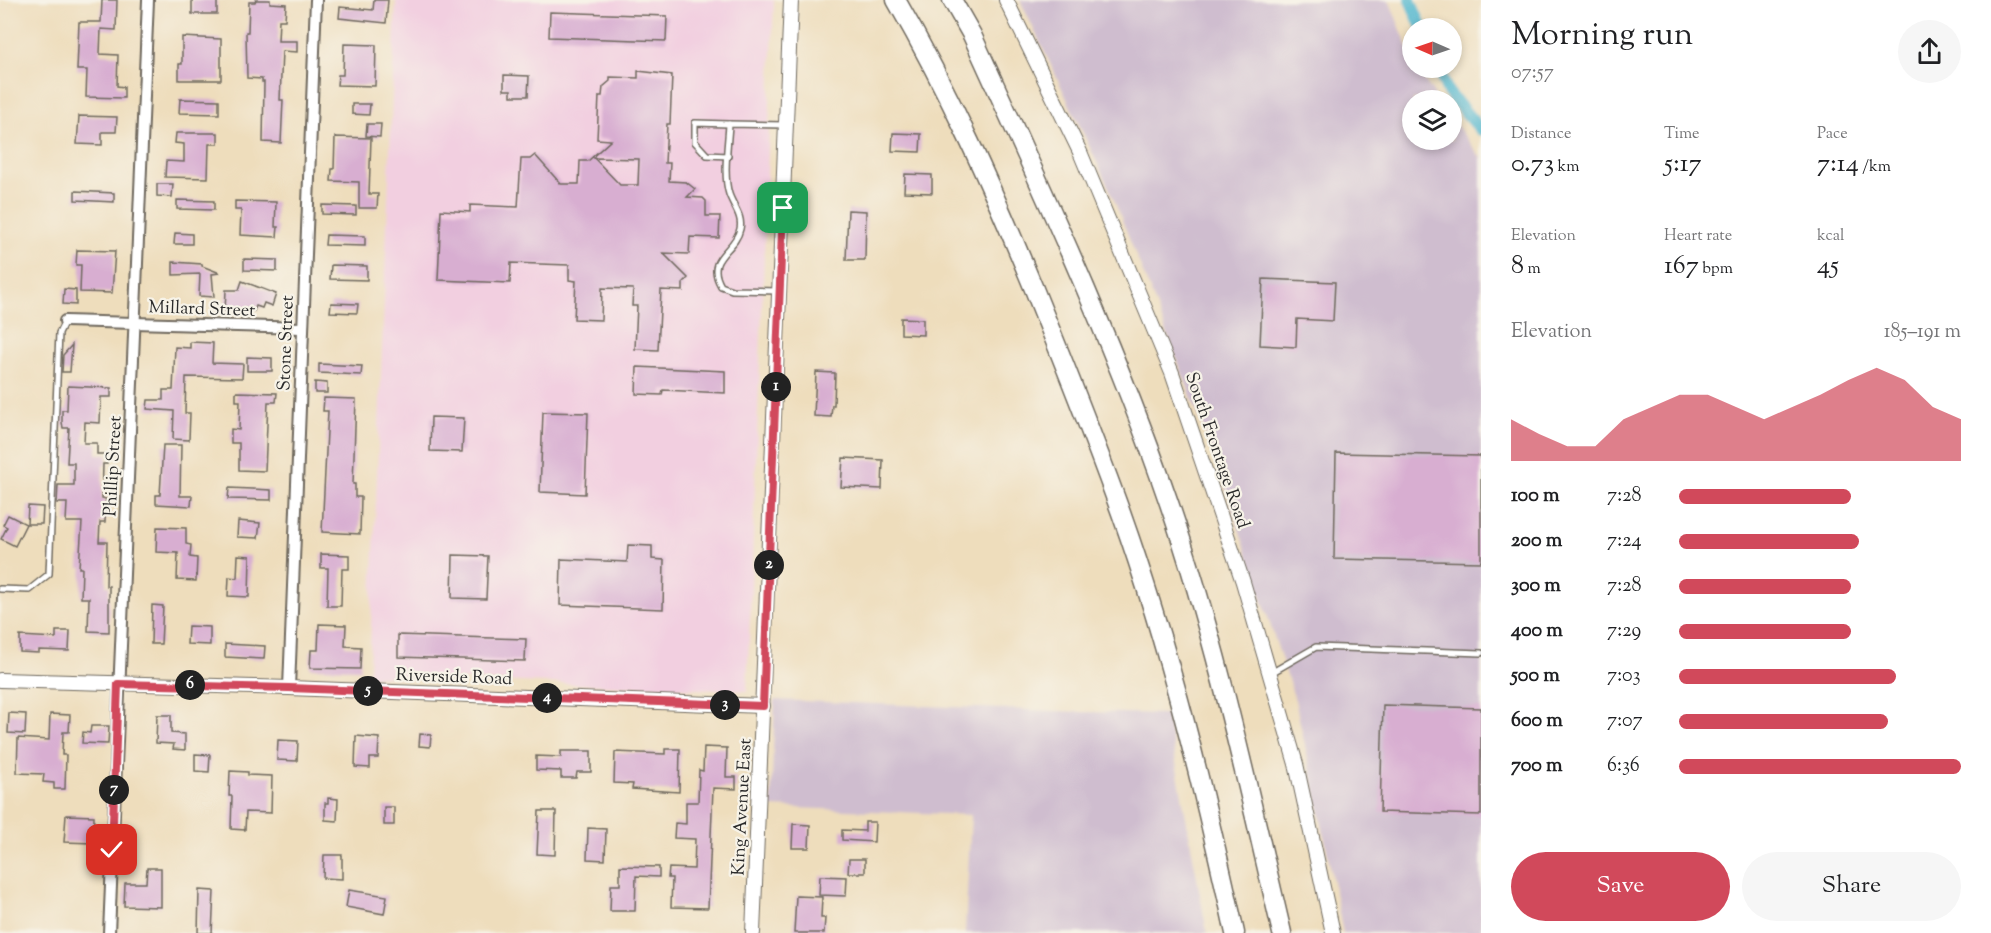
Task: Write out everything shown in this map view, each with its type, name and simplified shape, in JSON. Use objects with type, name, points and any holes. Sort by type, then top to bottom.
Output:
[{"type":"highway","points":[[896,0],[930,57],[997,200],[1062,357],[1122,514],[1166,653],[1202,785],[1235,933]]},
{"type":"highway","points":[[952,0],[972,35],[1107,338],[1169,502],[1212,640],[1282,933]]},
{"type":"main road","name":"King Avenue East","points":[[753,933],[791,0]]},
{"type":"main road","name":"South Frontage Road","points":[[1006,0],[1080,152],[1172,373],[1220,511],[1296,764],[1333,933]]},
{"type":"main road","name":"Riverside Road","points":[[0,680],[289,688],[763,706]]},
{"type":"street","name":"Phillip Street","points":[[109,933],[148,0]]},
{"type":"street","name":"Stone Street","points":[[289,688],[316,0]]},
{"type":"street","name":"Millard Street","points":[[65,321],[303,328]]},
{"type":"lane","points":[[728,156],[707,155],[695,142],[695,123],[786,125]]},
{"type":"lane","points":[[729,124],[729,192],[739,213],[740,230],[735,240],[719,259],[716,278],[721,286],[732,290],[779,292]]},
{"type":"lane","points":[[0,589],[28,590],[49,574],[59,333],[65,321]]},
{"type":"lane","points":[[1270,674],[1316,647],[1481,653]]},
{"type":"shaded area","points":[[396,0],[774,0],[747,691],[369,676]]},
{"type":"shaded area","points":[[1020,0],[1389,0],[1402,32],[1402,78],[1423,78],[1431,90],[1402,90],[1402,150],[1462,150],[1462,132],[1481,158],[1481,933],[1343,933],[1295,700],[1222,477],[1110,190]]},
{"type":"shaded area","points":[[775,700],[1167,714],[1207,933],[965,933],[971,815],[771,807]]},
{"type":"building","points":[[102,0],[117,0],[116,30],[101,29],[100,54],[118,55],[117,86],[124,87],[124,98],[86,97],[87,70],[77,70],[79,22],[101,22]]},
{"type":"building","points":[[192,0],[217,0],[217,14],[192,14]]},
{"type":"building","points":[[270,0],[270,3],[286,4],[285,20],[279,20],[278,41],[297,41],[297,52],[282,51],[281,143],[263,142],[264,82],[262,79],[247,78],[246,32],[248,32],[249,2]]},
{"type":"building","points":[[374,0],[388,0],[386,23],[339,18],[340,7],[373,10]]},
{"type":"building","points":[[550,12],[667,16],[666,41],[549,37]]},
{"type":"building","points":[[182,37],[221,39],[221,80],[179,80],[179,64],[182,64]]},
{"type":"building","points":[[344,44],[376,45],[375,86],[337,85],[338,75],[343,75]]},
{"type":"building","points":[[638,71],[672,75],[670,124],[667,124],[665,163],[670,163],[669,181],[686,182],[695,189],[687,197],[703,198],[706,201],[706,216],[720,216],[719,238],[690,237],[689,254],[663,253],[688,278],[683,283],[683,291],[661,290],[658,350],[635,349],[637,306],[632,306],[633,289],[602,288],[601,320],[574,319],[576,281],[569,280],[569,265],[511,263],[510,283],[438,280],[441,210],[470,212],[470,205],[518,207],[521,159],[530,159],[535,155],[561,184],[579,184],[580,161],[588,161],[611,140],[597,139],[599,96],[602,96],[603,87],[610,81],[610,77],[638,78]],"holes":[[[594,158],[639,159],[638,185],[620,185]]]},
{"type":"building","points":[[504,75],[529,76],[528,96],[511,96],[511,90],[504,90]]},
{"type":"building","points":[[180,99],[219,100],[219,114],[179,113]]},
{"type":"building","points":[[352,104],[370,104],[369,115],[352,114]]},
{"type":"building","points":[[79,116],[117,117],[116,132],[102,132],[102,145],[77,144]]},
{"type":"building","points":[[367,124],[381,124],[380,137],[366,136]]},
{"type":"building","points":[[176,133],[218,133],[218,144],[209,144],[208,178],[165,177],[166,161],[184,162],[184,144],[175,143]]},
{"type":"building","points":[[893,133],[921,134],[920,152],[892,151]]},
{"type":"building","points":[[335,137],[371,138],[369,194],[378,194],[377,208],[359,208],[359,182],[331,181],[332,169],[334,169]]},
{"type":"building","points":[[905,174],[932,175],[932,193],[904,192]]},
{"type":"building","points":[[157,184],[173,184],[172,197],[157,196]]},
{"type":"building","points":[[75,191],[114,193],[114,202],[75,200]]},
{"type":"building","points":[[177,200],[214,201],[214,210],[177,209]]},
{"type":"building","points":[[235,201],[276,202],[277,237],[240,235],[241,210],[235,210]]},
{"type":"building","points":[[322,205],[356,206],[356,215],[322,214]]},
{"type":"building","points":[[848,210],[866,211],[865,260],[846,260]]},
{"type":"building","points":[[175,233],[192,234],[192,244],[174,244]]},
{"type":"building","points":[[326,235],[365,236],[365,246],[325,245]]},
{"type":"building","points":[[77,250],[115,251],[112,293],[80,292],[81,265],[76,265]]},
{"type":"building","points":[[244,259],[277,260],[277,271],[244,270]]},
{"type":"building","points":[[173,262],[202,264],[220,273],[212,274],[214,297],[199,296],[200,274],[173,275]]},
{"type":"building","points":[[331,265],[367,266],[367,280],[330,279]]},
{"type":"building","points":[[1263,279],[1335,282],[1333,321],[1297,319],[1296,347],[1260,345]]},
{"type":"building","points":[[242,281],[276,294],[272,306],[264,303],[262,308],[256,306],[254,311],[246,308],[245,312],[225,311],[226,290],[239,290]]},
{"type":"building","points":[[64,289],[76,290],[76,305],[63,304]]},
{"type":"building","points":[[331,303],[358,304],[357,313],[330,312]]},
{"type":"building","points":[[901,318],[923,319],[923,335],[901,334]]},
{"type":"building","points":[[190,342],[213,343],[212,363],[243,364],[242,378],[186,377],[185,413],[190,413],[189,440],[173,439],[174,411],[147,409],[148,400],[163,400],[163,390],[173,390],[175,347],[190,348]]},
{"type":"building","points":[[72,345],[70,372],[62,372],[63,355]]},
{"type":"building","points":[[247,357],[272,358],[272,371],[247,371]]},
{"type":"building","points":[[319,364],[362,366],[361,375],[319,373]]},
{"type":"building","points":[[637,367],[725,371],[725,393],[663,390],[662,395],[636,394]]},
{"type":"building","points":[[816,372],[835,373],[834,405],[832,405],[831,417],[814,416]]},
{"type":"building","points":[[315,382],[327,383],[327,393],[315,393]]},
{"type":"building","points":[[68,386],[111,388],[111,397],[101,397],[100,423],[85,422],[84,443],[97,443],[97,454],[107,454],[107,464],[103,464],[102,498],[106,499],[105,522],[100,522],[99,542],[107,542],[106,586],[109,586],[109,632],[88,631],[89,598],[81,598],[82,568],[79,568],[82,522],[66,522],[67,503],[57,503],[58,485],[74,485],[74,463],[67,463],[69,428],[63,428],[62,422],[62,410],[67,410]]},
{"type":"building","points":[[236,392],[277,393],[276,402],[268,402],[265,471],[239,470],[239,443],[231,443],[231,429],[239,430],[240,401],[236,401]]},
{"type":"building","points":[[324,398],[356,399],[353,484],[355,484],[355,497],[361,497],[360,534],[322,532],[328,411],[323,411]]},
{"type":"building","points":[[543,412],[588,413],[585,494],[540,492]]},
{"type":"building","points":[[431,417],[464,418],[462,452],[430,451]]},
{"type":"building","points":[[163,445],[181,445],[180,496],[192,496],[191,506],[156,504],[156,495],[160,495]]},
{"type":"building","points":[[1336,453],[1481,456],[1481,562],[1334,559]]},
{"type":"building","points":[[843,458],[883,460],[882,489],[841,487]]},
{"type":"building","points":[[229,488],[271,490],[271,500],[228,499]]},
{"type":"building","points":[[28,506],[43,507],[42,524],[27,524]]},
{"type":"building","points":[[8,515],[26,524],[15,546],[1,539],[7,527],[3,525]]},
{"type":"building","points":[[238,521],[260,523],[258,538],[237,537]]},
{"type":"building","points":[[157,527],[186,528],[186,544],[191,545],[190,557],[197,558],[196,581],[177,580],[178,553],[156,552]]},
{"type":"building","points":[[628,545],[652,546],[652,559],[664,560],[663,609],[560,605],[561,559],[627,562]]},
{"type":"building","points":[[321,554],[349,555],[349,569],[342,569],[341,606],[327,606],[328,568],[321,568]]},
{"type":"building","points":[[238,555],[250,556],[249,597],[228,596],[229,577],[237,578]]},
{"type":"building","points":[[453,555],[488,556],[486,599],[452,598]]},
{"type":"building","points":[[152,605],[163,606],[161,644],[151,644]]},
{"type":"building","points":[[319,624],[346,625],[345,646],[361,647],[360,669],[310,668],[311,650],[318,650]]},
{"type":"building","points":[[188,626],[210,627],[210,645],[187,644]]},
{"type":"building","points":[[56,631],[70,631],[69,651],[20,652],[20,636],[56,638]]},
{"type":"building","points":[[398,635],[526,639],[525,661],[398,657]]},
{"type":"building","points":[[225,644],[265,646],[264,659],[225,657]]},
{"type":"building","points":[[1383,705],[1481,708],[1481,815],[1380,812]]},
{"type":"building","points":[[9,713],[26,714],[25,734],[8,733]]},
{"type":"building","points":[[50,714],[70,715],[69,732],[63,732],[62,755],[66,755],[65,789],[54,789],[54,783],[43,782],[44,774],[17,773],[18,738],[49,740]]},
{"type":"building","points":[[157,715],[171,715],[171,733],[185,734],[185,750],[173,749],[174,744],[156,743]]},
{"type":"building","points":[[91,726],[109,726],[108,744],[82,743],[83,732],[90,733]]},
{"type":"building","points":[[420,734],[431,735],[430,747],[419,746]]},
{"type":"building","points":[[356,736],[379,738],[378,758],[370,758],[370,768],[355,767]]},
{"type":"building","points":[[278,740],[298,741],[297,761],[277,760]]},
{"type":"building","points":[[704,747],[727,748],[726,777],[736,777],[736,789],[713,788],[708,908],[671,907],[672,878],[668,878],[669,868],[694,869],[695,839],[674,838],[675,823],[686,824],[686,802],[698,802],[699,770],[703,771]]},
{"type":"building","points":[[665,749],[680,749],[679,792],[632,789],[633,784],[614,783],[615,752],[665,754]]},
{"type":"building","points":[[561,751],[591,751],[591,772],[577,772],[576,778],[561,778],[561,771],[536,770],[536,756],[561,757]]},
{"type":"building","points":[[195,754],[210,755],[209,772],[195,771]]},
{"type":"building","points":[[230,771],[248,772],[248,775],[272,776],[271,813],[246,812],[245,830],[231,829]]},
{"type":"building","points":[[328,798],[338,799],[337,821],[325,820],[325,803],[328,803]]},
{"type":"building","points":[[384,807],[394,807],[394,825],[384,825]]},
{"type":"building","points":[[539,811],[556,811],[555,855],[537,854]]},
{"type":"building","points":[[66,815],[94,816],[93,843],[64,842]]},
{"type":"building","points":[[865,822],[875,822],[874,842],[842,840],[842,830],[865,831]]},
{"type":"building","points":[[793,824],[810,825],[809,848],[792,848]]},
{"type":"building","points":[[588,828],[606,829],[605,860],[587,859]]},
{"type":"building","points":[[324,855],[342,855],[342,879],[323,878]]},
{"type":"building","points":[[849,859],[865,859],[865,873],[848,873]]},
{"type":"building","points":[[620,866],[659,867],[659,877],[636,876],[635,911],[610,911],[611,885],[620,885]]},
{"type":"building","points":[[147,868],[161,868],[161,907],[124,906],[125,883],[146,883]]},
{"type":"building","points":[[820,876],[847,877],[846,896],[819,895]]},
{"type":"building","points":[[199,890],[214,891],[212,933],[198,933]]},
{"type":"building","points":[[349,890],[387,896],[384,914],[346,907]]},
{"type":"building","points":[[796,896],[822,897],[821,918],[825,918],[824,933],[794,933]]},
{"type":"waterway","points":[[1410,0],[1418,18]]},
{"type":"waterway","points":[[1442,78],[1448,92],[1481,130]]},
{"type":"route","points":[[112,850],[118,684],[289,688],[763,706],[783,208]]}]
